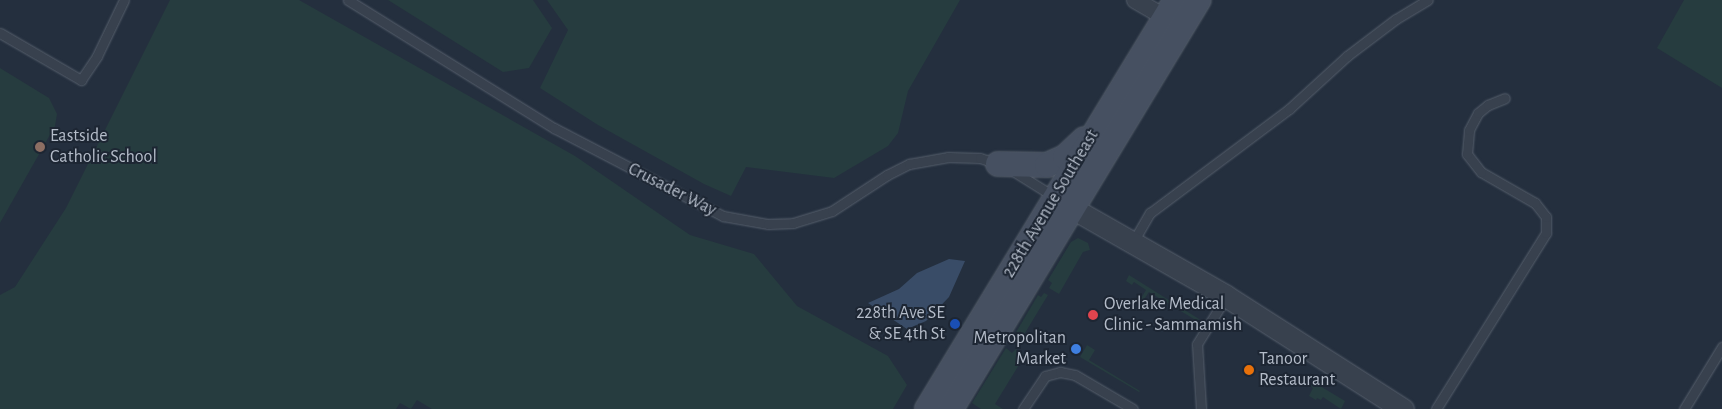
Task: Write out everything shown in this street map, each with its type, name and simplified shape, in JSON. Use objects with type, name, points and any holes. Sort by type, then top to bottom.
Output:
[{"type":"main road","name":"228th Avenue Southeast","points":[[927,409],[1199,0]]},
{"type":"main road","name":"228th Avenue Southeast","points":[[951,409],[1064,203],[1117,96],[1171,8]]},
{"type":"main road","points":[[998,164],[1047,165],[1065,157],[1086,136],[1117,96]]},
{"type":"street","points":[[1135,0],[1171,8]]},
{"type":"street","points":[[1064,203],[1226,296],[1389,405]]},
{"type":"lane","points":[[0,33],[81,80],[97,56],[124,0]]},
{"type":"lane","name":"Crusader Way","points":[[348,0],[554,128],[723,216],[768,224],[793,223],[832,212],[887,175],[909,164],[948,156],[980,158],[998,164],[1064,203]]},
{"type":"lane","points":[[1132,242],[1150,213],[1289,109],[1347,56],[1396,19],[1428,0]]},
{"type":"lane","points":[[1436,409],[1546,233],[1546,217],[1535,203],[1482,172],[1467,154],[1469,130],[1478,114],[1488,105],[1505,98]]},
{"type":"lane","points":[[1201,409],[1197,344],[1226,296]]},
{"type":"lane","points":[[1684,409],[1722,347]]},
{"type":"lane","points":[[1023,409],[1045,376],[1060,372],[1076,375],[1133,409]]},
{"type":"green space","points":[[170,0],[299,0],[575,156],[690,235],[754,254],[797,306],[888,356],[907,385],[893,409],[432,409],[417,400],[411,409],[400,403],[396,409],[0,409],[0,295],[15,287],[66,208]]},
{"type":"green space","points":[[388,0],[533,0],[552,28],[529,68],[503,72]]},
{"type":"green space","points":[[547,0],[960,0],[908,91],[898,133],[888,146],[834,178],[746,167],[731,196],[704,184],[598,125],[540,88],[568,30]]},
{"type":"green space","points":[[1684,0],[1722,0],[1722,88],[1657,48]]},
{"type":"green space","points":[[0,68],[49,98],[57,114],[55,126],[0,223]]},
{"type":"green space","points":[[1078,238],[1088,243],[1090,250],[1083,252],[1059,294],[1049,288],[1052,283],[1048,280],[1071,242]]},
{"type":"green space","points":[[1129,275],[1199,319],[1192,330],[1188,329],[1194,319],[1149,292],[1143,301],[1140,300],[1146,290],[1134,282],[1132,285],[1126,281]]},
{"type":"green space","points":[[1044,293],[1048,295],[1022,338],[1015,334],[1038,295],[1041,297]]},
{"type":"green space","points":[[1087,345],[1095,350],[1089,360],[1140,391],[1080,357]]},
{"type":"green space","points":[[1006,348],[1012,353],[1016,349],[1025,355],[995,404],[1003,409],[981,409],[972,403]]},
{"type":"green space","points":[[1300,374],[1345,401],[1341,409],[1323,397],[1321,400],[1317,398],[1316,400],[1309,396],[1313,388],[1298,378]]},
{"type":"water","points":[[949,259],[965,261],[949,297],[926,321],[907,329],[868,303],[899,289],[917,273]]},
{"type":"place","name":"Eastside Catholic School","points":[[40,147]]},
{"type":"place","name":"Overlake Medical Clinic - Sammamish","points":[[1093,315]]},
{"type":"place","name":"228th Ave SE & SE 4th St","points":[[955,324]]},
{"type":"place","name":"Metropolitan Market","points":[[1076,349]]},
{"type":"place","name":"Tanoor Restaurant","points":[[1249,370]]}]
